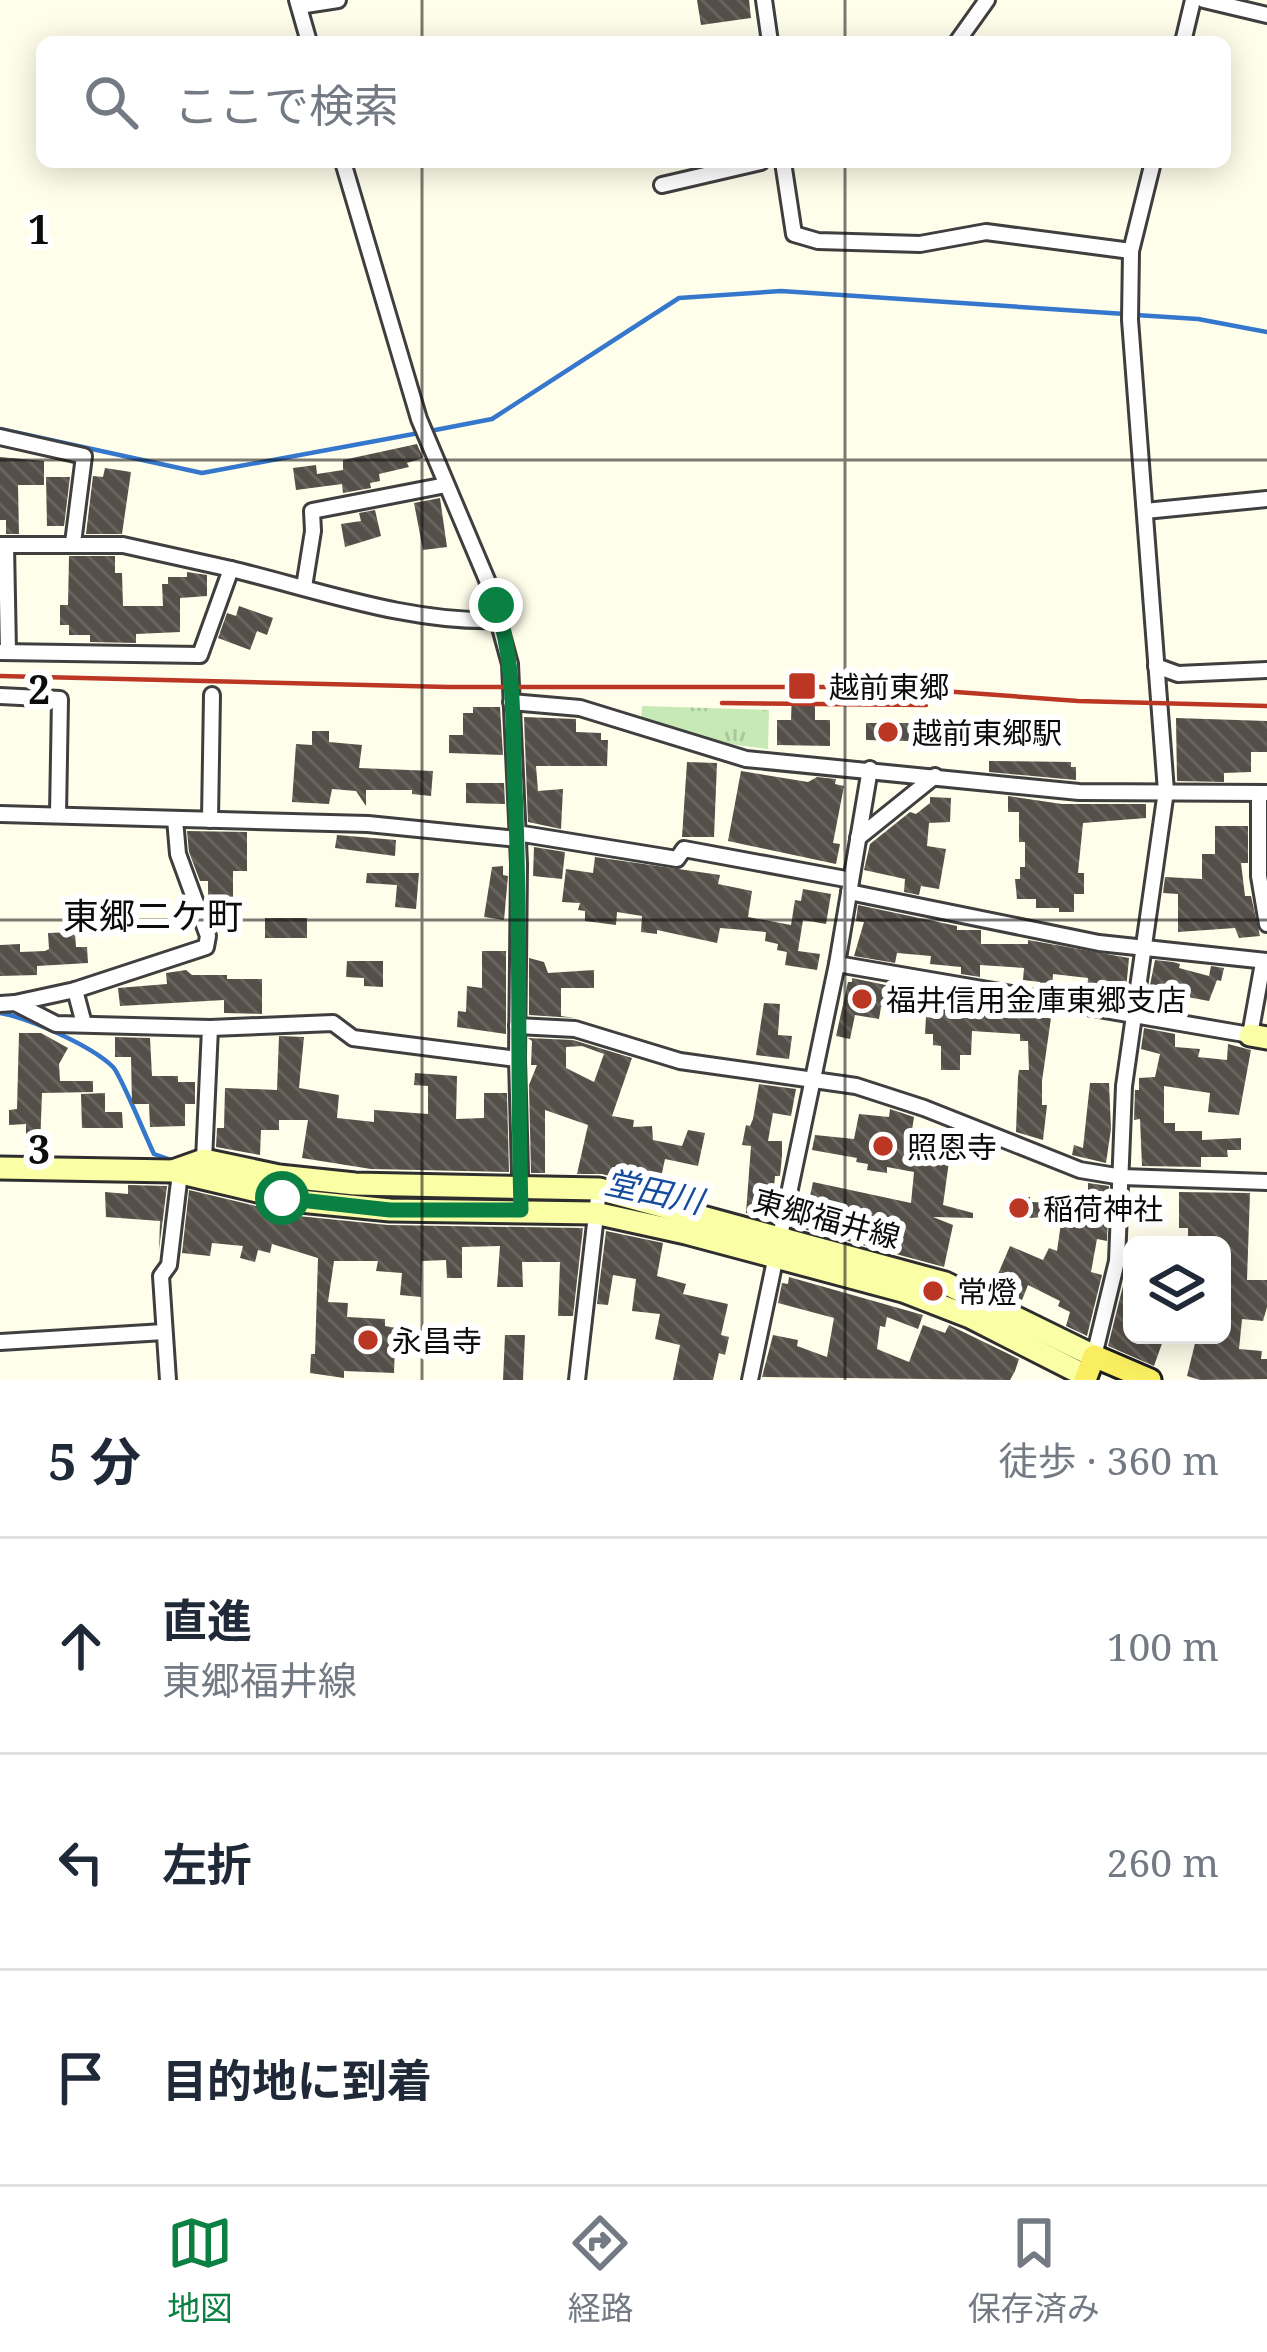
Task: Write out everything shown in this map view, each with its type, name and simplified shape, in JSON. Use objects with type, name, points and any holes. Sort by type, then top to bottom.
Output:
[{"type":"main road","name":"東郷福井線","points":[[188,1167],[300,1201],[390,1210],[596,1213],[674,1230],[860,1258],[941,1293],[1090,1371]]},
{"type":"main road","name":"東郷福井線","points":[[0,1168],[188,1167],[355,1184],[599,1190],[670,1205],[866,1281],[941,1293]]},
{"type":"main road","points":[[1090,1371],[1150,1380]]},
{"type":"street","points":[[307,36],[298,3],[338,0]]},
{"type":"street","points":[[764,0],[769,36]]},
{"type":"street","points":[[961,36],[986,0]]},
{"type":"street","points":[[1184,36],[1192,0]]},
{"type":"street","points":[[1204,0],[1267,15]]},
{"type":"street","points":[[345,168],[419,419],[501,620],[510,664],[521,1210]]},
{"type":"street","points":[[662,185],[735,168]]},
{"type":"street","points":[[784,168],[794,234],[806,238],[920,244],[986,232],[1131,251]]},
{"type":"street","points":[[1090,1371],[1117,1261],[1124,1086],[1166,791],[1130,313],[1131,251],[1152,168]]},
{"type":"street","points":[[0,437],[84,456],[73,543]]},
{"type":"street","points":[[304,587],[312,511],[446,485]]},
{"type":"street","points":[[1145,511],[1267,499]]},
{"type":"street","points":[[231,569],[200,656],[4,652],[3,545],[123,545],[231,569],[415,613],[501,620]]},
{"type":"street","points":[[1156,666],[1178,674],[1267,670]]},
{"type":"street","points":[[210,820],[212,695]]},
{"type":"street","points":[[0,696],[60,698],[58,815]]},
{"type":"street","points":[[511,702],[580,708],[746,759],[1079,792],[1263,793],[1258,876],[1267,924]]},
{"type":"street","points":[[750,1380],[837,964],[870,769]]},
{"type":"street","points":[[858,838],[935,776]]},
{"type":"street","points":[[0,814],[368,824],[517,836],[677,859],[684,850],[1099,943],[1265,962],[1258,1037],[837,964]]},
{"type":"street","points":[[7,1003],[75,990],[206,947],[208,936],[178,854],[175,819]]},
{"type":"street","points":[[75,990],[84,1024]]},
{"type":"street","points":[[7,1003],[56,1024],[210,1028],[333,1023],[353,1038],[517,1059]]},
{"type":"street","points":[[518,1026],[575,1028],[680,1060],[856,1086],[1080,1170],[1122,1177],[1267,1182]]},
{"type":"street","points":[[168,1380],[161,1276],[170,1265],[210,1028]]},
{"type":"street","points":[[577,1380],[599,1190]]},
{"type":"street","points":[[670,1205],[674,1230]]},
{"type":"street","points":[[860,1258],[866,1281]]},
{"type":"street","points":[[0,1342],[164,1332]]},
{"type":"green space","points":[[642,706],[769,710],[768,749],[721,743],[641,720]]},
{"type":"building","points":[[697,0],[749,0],[751,18],[701,25]]},
{"type":"building","points":[[417,444],[423,458],[407,463],[409,467],[379,474],[380,481],[370,483],[371,488],[343,493],[342,484],[296,490],[293,468],[316,465],[317,474],[343,470],[343,460]]},
{"type":"building","points":[[0,457],[44,461],[44,485],[18,485],[19,534],[6,534],[6,520],[0,520]]},
{"type":"building","points":[[105,468],[131,472],[122,534],[86,534],[93,476],[103,477]]},
{"type":"building","points":[[46,477],[70,477],[64,526],[47,526]]},
{"type":"building","points":[[440,498],[447,547],[423,550],[414,503]]},
{"type":"building","points":[[375,510],[381,536],[345,547],[341,524],[361,521],[359,513]]},
{"type":"building","points":[[69,556],[115,556],[115,573],[122,573],[123,606],[163,606],[162,584],[168,584],[168,577],[187,577],[187,572],[207,575],[207,596],[180,598],[180,632],[136,634],[136,643],[90,642],[90,635],[69,635],[69,625],[60,625],[60,605],[68,605]]},
{"type":"building","points":[[239,606],[273,618],[267,635],[257,631],[250,650],[218,638],[227,613],[236,616]]},
{"type":"building","points":[[792,692],[815,692],[815,720],[830,720],[830,746],[777,745],[777,720],[791,720]]},
{"type":"building","points":[[473,707],[500,707],[503,755],[449,753],[449,735],[463,735],[463,713],[473,713]]},
{"type":"building","points":[[524,717],[576,719],[576,732],[601,733],[601,740],[608,740],[607,766],[536,766],[538,791],[563,789],[561,829],[528,822]]},
{"type":"building","points":[[1176,718],[1267,721],[1267,752],[1251,752],[1251,772],[1224,773],[1224,782],[1177,781]]},
{"type":"building","name":"越前東郷駅","points":[[866,723],[910,723],[909,741],[866,740]]},
{"type":"building","points":[[312,731],[329,731],[329,742],[362,745],[359,768],[433,771],[431,796],[412,794],[412,790],[366,790],[366,806],[356,791],[332,789],[329,804],[292,802],[296,744],[312,745]]},
{"type":"building","points":[[989,761],[1071,762],[1076,780],[989,772]]},
{"type":"building","points":[[687,762],[717,763],[714,837],[682,837]]},
{"type":"building","points":[[741,771],[808,782],[817,777],[836,779],[835,784],[844,786],[833,843],[840,844],[836,864],[728,841]]},
{"type":"building","points":[[466,783],[504,783],[505,804],[466,803]]},
{"type":"building","points":[[1008,796],[1062,804],[1146,804],[1146,818],[1083,823],[1078,873],[1084,873],[1084,894],[1074,894],[1074,912],[1059,912],[1059,908],[1036,908],[1036,899],[1017,899],[1015,879],[1020,879],[1020,867],[1025,867],[1025,842],[1019,842],[1019,812],[1008,812]]},
{"type":"building","points":[[930,797],[951,798],[950,822],[929,823],[927,846],[946,849],[939,889],[921,886],[919,895],[904,892],[905,879],[864,870],[870,844],[910,812],[916,814],[930,803]]},
{"type":"building","points":[[1215,826],[1248,826],[1248,863],[1241,863],[1245,896],[1251,896],[1260,936],[1239,938],[1235,928],[1178,932],[1178,894],[1163,893],[1165,877],[1202,879],[1202,854],[1215,854]]},
{"type":"building","points":[[187,831],[247,832],[247,871],[233,871],[233,898],[208,900],[208,881],[200,881]]},
{"type":"building","points":[[337,835],[396,840],[395,856],[335,848]]},
{"type":"building","points":[[534,847],[565,852],[562,879],[533,876]]},
{"type":"building","points":[[595,857],[720,875],[718,884],[752,891],[748,917],[791,925],[795,900],[801,901],[803,889],[831,894],[826,924],[803,920],[798,951],[820,954],[817,970],[785,965],[787,952],[765,941],[766,932],[720,928],[717,943],[657,930],[657,934],[641,932],[642,916],[617,912],[616,925],[585,921],[585,911],[578,910],[580,903],[562,902],[566,869],[593,873]]},
{"type":"building","points":[[503,866],[503,875],[508,876],[504,920],[484,917],[492,867]]},
{"type":"building","points":[[367,873],[419,873],[416,909],[395,907],[397,885],[366,883]]},
{"type":"building","points":[[858,905],[957,926],[957,930],[981,930],[981,944],[1028,944],[1028,940],[1129,958],[1125,1000],[1087,993],[1088,978],[1053,974],[1052,987],[1040,986],[1040,982],[1023,980],[1024,968],[980,965],[980,977],[961,974],[961,967],[930,964],[931,956],[897,953],[895,963],[854,956],[864,922],[856,921]]},
{"type":"building","points":[[265,918],[307,918],[307,938],[265,938]]},
{"type":"building","points":[[75,932],[76,947],[87,947],[88,963],[37,966],[37,975],[0,976],[0,945],[20,944],[20,952],[45,951],[49,949],[48,933]]},
{"type":"building","points":[[482,951],[506,951],[506,1034],[457,1027],[458,1011],[466,1012],[467,986],[482,988]]},
{"type":"building","points":[[529,958],[544,962],[548,973],[594,970],[594,988],[561,988],[561,1016],[575,1018],[529,1015]]},
{"type":"building","points":[[1155,960],[1209,976],[1211,966],[1224,968],[1209,1001],[1149,990]]},
{"type":"building","points":[[347,961],[383,961],[383,987],[364,986],[364,978],[346,977]]},
{"type":"building","points":[[186,970],[192,975],[262,979],[262,1014],[224,1013],[224,1000],[120,1006],[118,988],[167,984],[166,973]]},
{"type":"building","points":[[852,978],[900,988],[896,1009],[881,1007],[879,1019],[855,1015],[850,1039],[836,1036]]},
{"type":"building","points":[[961,997],[1006,1006],[1005,1018],[1051,1018],[1042,1081],[1042,1105],[1047,1105],[1043,1140],[1016,1132],[1019,1070],[1029,1070],[1028,1041],[1020,1041],[1020,1034],[972,1031],[971,1055],[960,1055],[960,1070],[941,1070],[941,1046],[933,1045],[933,1034],[925,1034],[926,1017],[934,1018],[938,1008],[960,1010]]},
{"type":"building","points":[[764,1003],[780,1004],[778,1035],[792,1036],[789,1059],[756,1055]]},
{"type":"building","points":[[1144,1028],[1175,1034],[1175,1047],[1200,1049],[1198,1057],[1227,1060],[1228,1044],[1251,1050],[1239,1115],[1208,1112],[1210,1093],[1164,1086],[1164,1123],[1175,1123],[1175,1131],[1202,1131],[1202,1140],[1241,1138],[1241,1150],[1227,1150],[1228,1157],[1201,1157],[1201,1167],[1142,1166],[1140,1119],[1134,1120],[1135,1090],[1139,1090],[1139,1078],[1155,1077],[1160,1054],[1141,1049]]},
{"type":"building","points":[[19,1033],[41,1033],[68,1048],[59,1064],[60,1081],[93,1081],[93,1092],[42,1093],[40,1147],[26,1147],[26,1124],[9,1125],[9,1110],[17,1109]]},
{"type":"building","points":[[279,1036],[304,1037],[299,1088],[339,1095],[337,1118],[374,1122],[374,1110],[428,1114],[428,1086],[414,1085],[415,1073],[457,1076],[456,1119],[484,1118],[484,1093],[507,1093],[509,1172],[371,1169],[302,1158],[308,1120],[279,1120],[279,1130],[261,1130],[260,1155],[216,1147],[217,1128],[224,1128],[225,1088],[277,1090]]},
{"type":"building","points":[[115,1037],[150,1038],[152,1076],[195,1082],[195,1104],[185,1104],[185,1126],[150,1127],[149,1104],[132,1104],[131,1057],[115,1057]]},
{"type":"building","points":[[528,1038],[573,1040],[632,1058],[612,1116],[634,1120],[633,1127],[652,1126],[653,1140],[682,1146],[688,1130],[705,1133],[698,1166],[665,1159],[660,1182],[648,1183],[648,1187],[602,1174],[577,1174],[588,1125],[545,1110],[545,1173],[531,1173],[529,1085],[537,1065],[531,1065],[532,1041]],"holes":[[[582,1046],[604,1054],[594,1082],[566,1068],[566,1047]]]},
{"type":"building","points":[[1090,1083],[1109,1083],[1111,1129],[1106,1163],[1072,1155],[1074,1145],[1083,1148]]},
{"type":"building","points":[[759,1084],[796,1089],[791,1116],[773,1113],[768,1141],[782,1141],[782,1156],[771,1220],[746,1213],[751,1146],[742,1145],[746,1125],[753,1119]]},
{"type":"building","points":[[105,1093],[105,1112],[122,1112],[123,1128],[82,1128],[81,1094]]},
{"type":"building","points":[[890,1109],[914,1117],[912,1130],[947,1136],[950,1130],[973,1139],[970,1156],[950,1154],[943,1205],[973,1213],[973,1218],[933,1217],[953,1225],[944,1267],[803,1229],[813,1182],[911,1203],[914,1172],[887,1167],[887,1173],[867,1170],[868,1164],[856,1162],[857,1158],[812,1150],[815,1135],[854,1139],[859,1114],[889,1117]]},
{"type":"building","points":[[1088,1183],[1109,1186],[1107,1241],[1097,1239],[1091,1272],[1102,1275],[1087,1336],[1066,1326],[1070,1312],[1058,1306],[1060,1301],[1028,1285],[1022,1300],[992,1288],[1010,1246],[1043,1260],[1049,1248],[1057,1251],[1062,1216],[1012,1219],[1012,1197],[1060,1203],[1062,1193],[1088,1195]]},
{"type":"building","points":[[128,1185],[167,1186],[159,1250],[160,1221],[106,1217],[105,1192],[128,1194]]},
{"type":"building","points":[[189,1190],[298,1216],[388,1225],[583,1228],[573,1316],[558,1316],[560,1262],[522,1262],[523,1287],[497,1287],[500,1246],[462,1247],[462,1278],[447,1278],[446,1260],[422,1261],[421,1297],[400,1295],[402,1273],[376,1271],[378,1261],[334,1261],[328,1302],[348,1303],[347,1317],[385,1319],[385,1326],[413,1331],[412,1346],[395,1344],[394,1373],[344,1371],[344,1378],[310,1373],[311,1354],[315,1354],[318,1258],[272,1244],[270,1253],[258,1250],[255,1262],[240,1258],[243,1246],[212,1243],[210,1256],[182,1253]]},
{"type":"building","points":[[1179,1192],[1250,1193],[1247,1280],[1267,1280],[1267,1307],[1263,1321],[1242,1319],[1239,1349],[1262,1351],[1267,1379],[1187,1376],[1195,1344],[1231,1344],[1231,1236],[1188,1236],[1188,1228],[1179,1228]]},
{"type":"building","points":[[606,1231],[663,1243],[657,1276],[686,1284],[683,1294],[728,1304],[721,1335],[729,1337],[725,1355],[719,1353],[713,1380],[673,1380],[680,1345],[655,1339],[660,1314],[632,1311],[636,1279],[613,1275],[608,1305],[597,1304]]},
{"type":"building","points":[[789,1277],[923,1315],[918,1329],[887,1317],[885,1327],[880,1326],[877,1349],[909,1362],[923,1325],[945,1333],[949,1325],[1019,1359],[1015,1371],[1010,1380],[762,1377],[773,1335],[798,1340],[797,1346],[827,1357],[834,1318],[778,1303],[782,1283],[788,1284]]},
{"type":"building","points":[[1123,1286],[1123,1344],[1162,1344],[1154,1366],[1108,1346]]},
{"type":"building","points":[[505,1335],[525,1335],[523,1380],[503,1380]]},
{"type":"waterway","points":[[430,431],[492,419],[679,298],[781,291],[1125,314]]},
{"type":"waterway","points":[[1136,315],[1198,319],[1267,332]]},
{"type":"waterway","points":[[0,429],[202,473],[419,433]]},
{"type":"waterway","points":[[0,1013],[60,1034],[113,1067],[154,1154],[174,1161]]},
{"type":"waterway","name":"堂田川","points":[[356,1194],[470,1197]]},
{"type":"waterway","name":"堂田川","points":[[1099,1369],[1121,1380]]},
{"type":"railway","points":[[0,676],[448,687],[887,687],[1078,701],[1267,706]]},
{"type":"railway","points":[[722,703],[926,705]]},
{"type":"place","name":"越前東郷","points":[[802,686]]},
{"type":"place","name":"越前東郷駅","points":[[888,732]]},
{"type":"place","name":"福井信用金庫東郷支店","points":[[862,999]]},
{"type":"place","name":"照恩寺","points":[[883,1146]]},
{"type":"place","name":"稲荷神社","points":[[1019,1208]]},
{"type":"place","name":"常燈","points":[[933,1291]]},
{"type":"place","name":"永昌寺","points":[[368,1340]]},
{"type":"district","name":"東郷二ケ町","points":[[153,915]]},
{"type":"route","points":[[282,1198],[390,1210],[521,1210],[519,864],[510,664],[496,605]]}]
